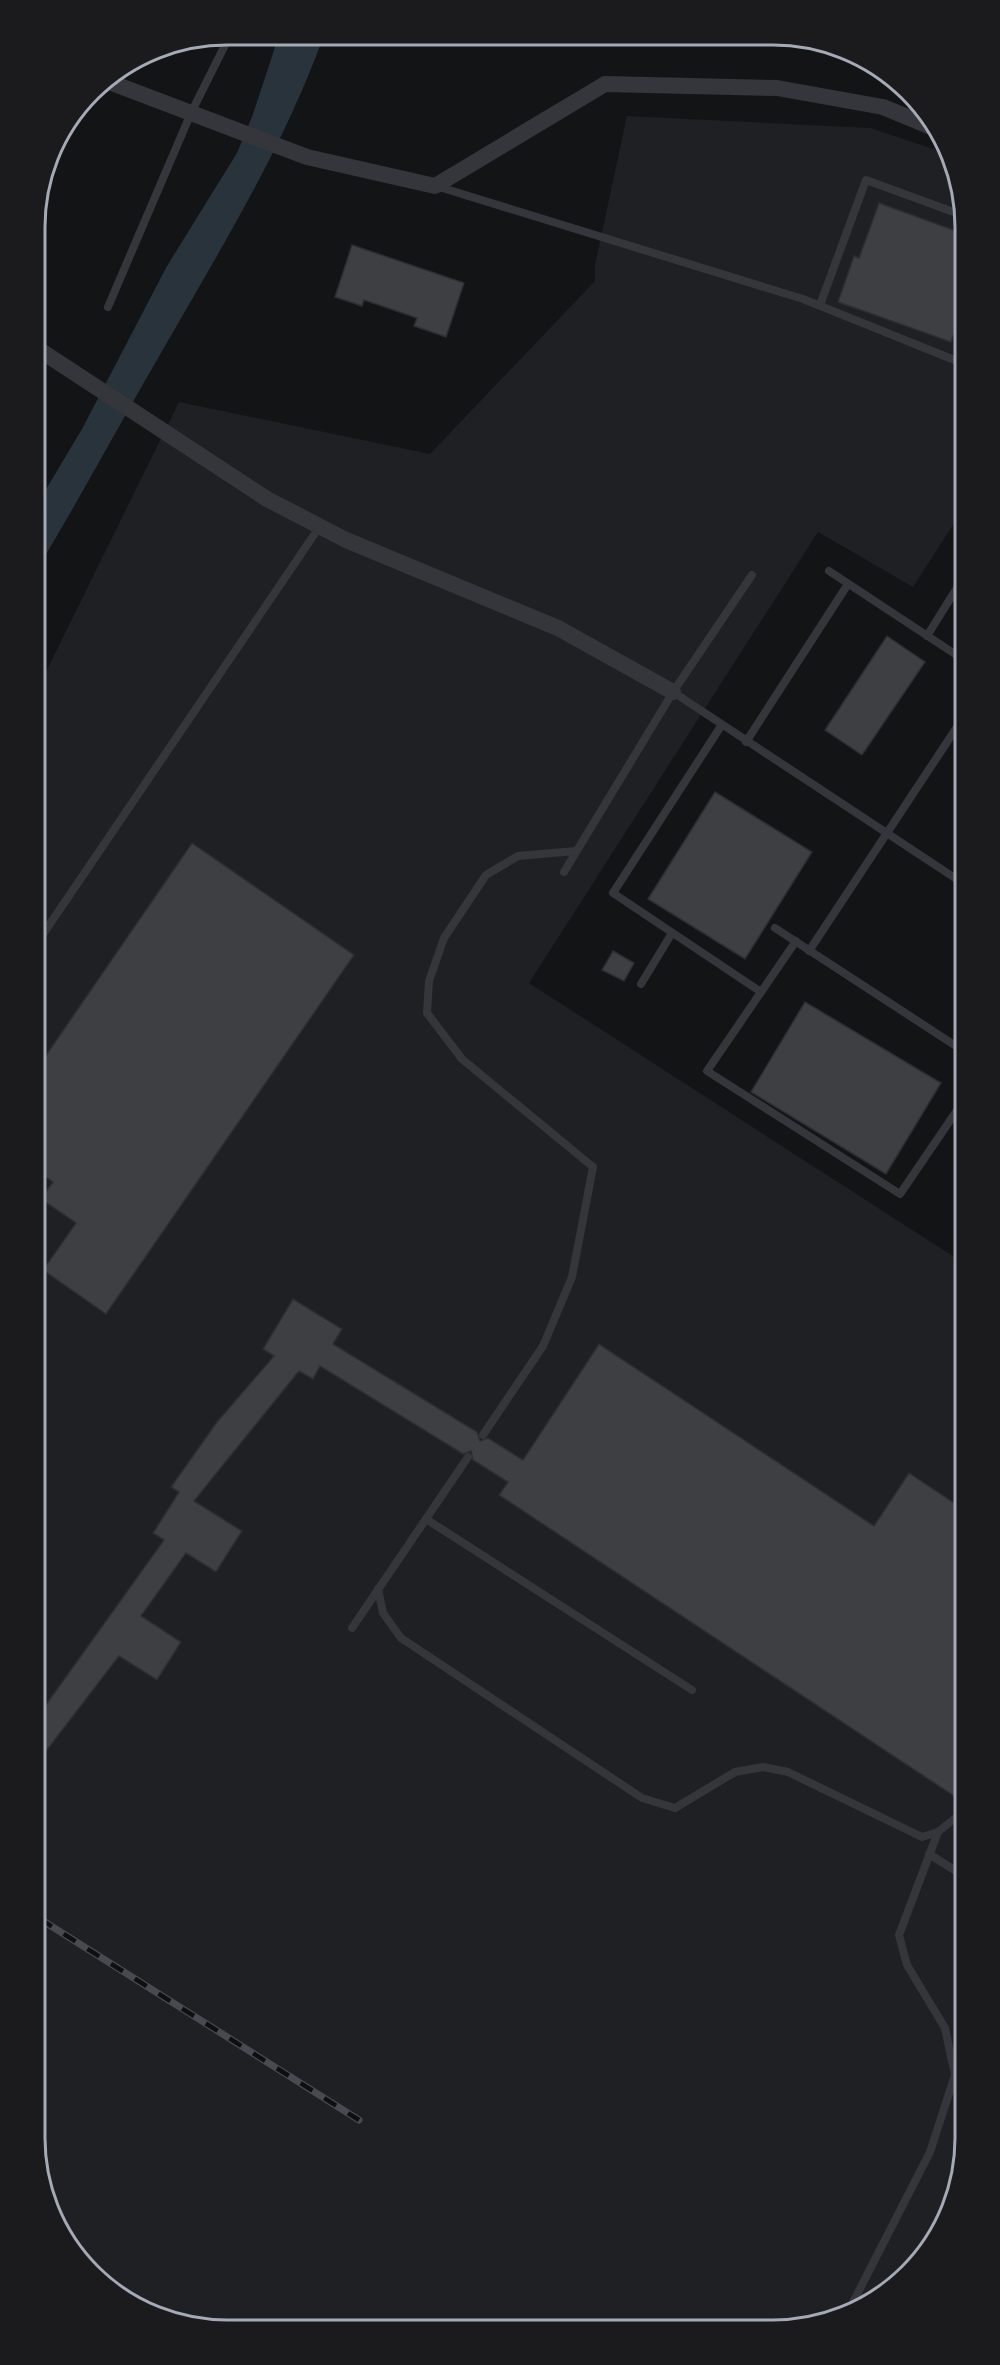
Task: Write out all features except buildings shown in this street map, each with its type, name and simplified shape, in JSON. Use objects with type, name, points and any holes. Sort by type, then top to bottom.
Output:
[{"type":"street","points":[[115,84],[307,157],[435,186],[605,84],[777,88],[883,107],[922,123]]},
{"type":"street","points":[[45,354],[267,500],[320,526],[558,628],[673,692]]},
{"type":"lane","points":[[108,307],[191,113],[224,45]]},
{"type":"lane","points":[[820,305],[866,180],[954,212]]},
{"type":"lane","points":[[435,186],[820,305],[955,360]]},
{"type":"lane","points":[[45,931],[320,526]]},
{"type":"lane","points":[[829,571],[955,655]]},
{"type":"lane","points":[[564,872],[673,692],[752,575]]},
{"type":"lane","points":[[746,742],[848,584]]},
{"type":"lane","points":[[927,636],[955,591]]},
{"type":"lane","points":[[673,692],[721,726],[955,878]]},
{"type":"lane","points":[[721,726],[613,893],[761,992]]},
{"type":"lane","points":[[810,951],[885,832],[955,730]]},
{"type":"lane","points":[[483,1435],[543,1347],[552,1327],[572,1277],[593,1167],[462,1059],[426,1012],[429,981],[444,938],[486,875],[518,856],[576,851]]},
{"type":"lane","points":[[776,928],[955,1045]]},
{"type":"lane","points":[[641,984],[672,933]]},
{"type":"lane","points":[[796,941],[707,1071],[900,1194],[955,1113]]},
{"type":"lane","points":[[352,1628],[468,1457]]},
{"type":"lane","points":[[426,1519],[692,1690]]},
{"type":"lane","points":[[378,1588],[383,1613],[401,1638],[642,1798],[675,1808],[735,1772],[763,1767],[788,1772],[922,1837],[938,1832],[955,1818]]},
{"type":"lane","points":[[854,2301],[930,2152],[955,2075],[945,2028],[907,1965],[899,1935],[938,1832]]},
{"type":"lane","points":[[929,1854],[955,1870]]},
{"type":"shaded area","points":[[276,45],[320,45],[290,116],[251,194],[45,556],[45,491],[82,429],[167,266],[237,153],[252,117]]},
{"type":"shaded area","points":[[627,116],[870,128],[938,151],[949,180],[955,227],[955,522],[913,587],[818,532],[529,983],[955,1257],[955,2150],[952,2174],[941,2208],[931,2229],[902,2267],[864,2296],[820,2314],[773,2320],[215,2320],[191,2317],[157,2306],[136,2296],[98,2267],[69,2229],[51,2185],[47,2162],[45,2138],[45,674],[179,402],[430,454],[595,281],[595,265]]},
{"type":"railway","points":[[45,1922],[359,2120]]}]
